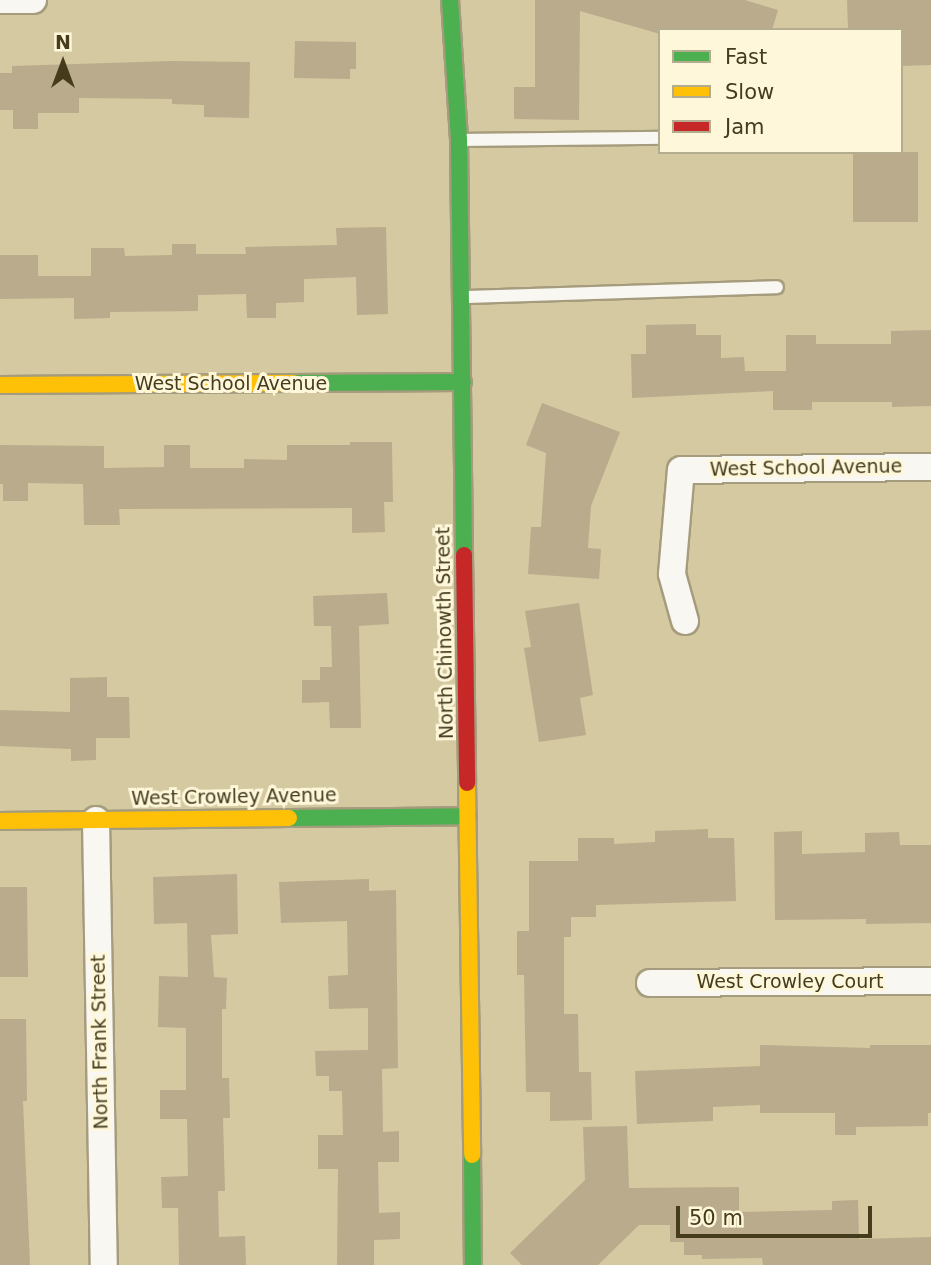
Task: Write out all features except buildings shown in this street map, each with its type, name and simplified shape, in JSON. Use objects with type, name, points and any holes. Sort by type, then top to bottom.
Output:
[{"type":"street","points":[[0,0],[33,0]]},
{"type":"street","name":"North Chinowth Street","points":[[450,0],[459,141],[473,1265]]},
{"type":"street","name":"West School Avenue","points":[[0,385],[463,382]]},
{"type":"street","name":"West School Avenue","points":[[685,621],[672,574],[681,470],[931,467]]},
{"type":"street","name":"West Crowley Avenue","points":[[0,821],[468,816]]},
{"type":"street","name":"North Frank Street","points":[[96,820],[104,1265]]},
{"type":"street","name":"West Crowley Court","points":[[650,983],[931,981]]},
{"type":"lane","points":[[459,141],[658,138]]},
{"type":"lane","points":[[461,298],[777,287]]},
{"type":"traffic: fast","points":[[450,0],[459,141],[464,555]]},
{"type":"traffic: fast","points":[[293,383],[463,382]]},
{"type":"traffic: fast","points":[[289,818],[468,816]]},
{"type":"traffic: fast","points":[[472,1155],[473,1265]]},
{"type":"traffic: slow","points":[[0,385],[293,383]]},
{"type":"traffic: slow","points":[[467,783],[472,1155]]},
{"type":"traffic: slow","points":[[0,821],[289,818]]},
{"type":"traffic: jam","points":[[464,555],[467,783]]}]
